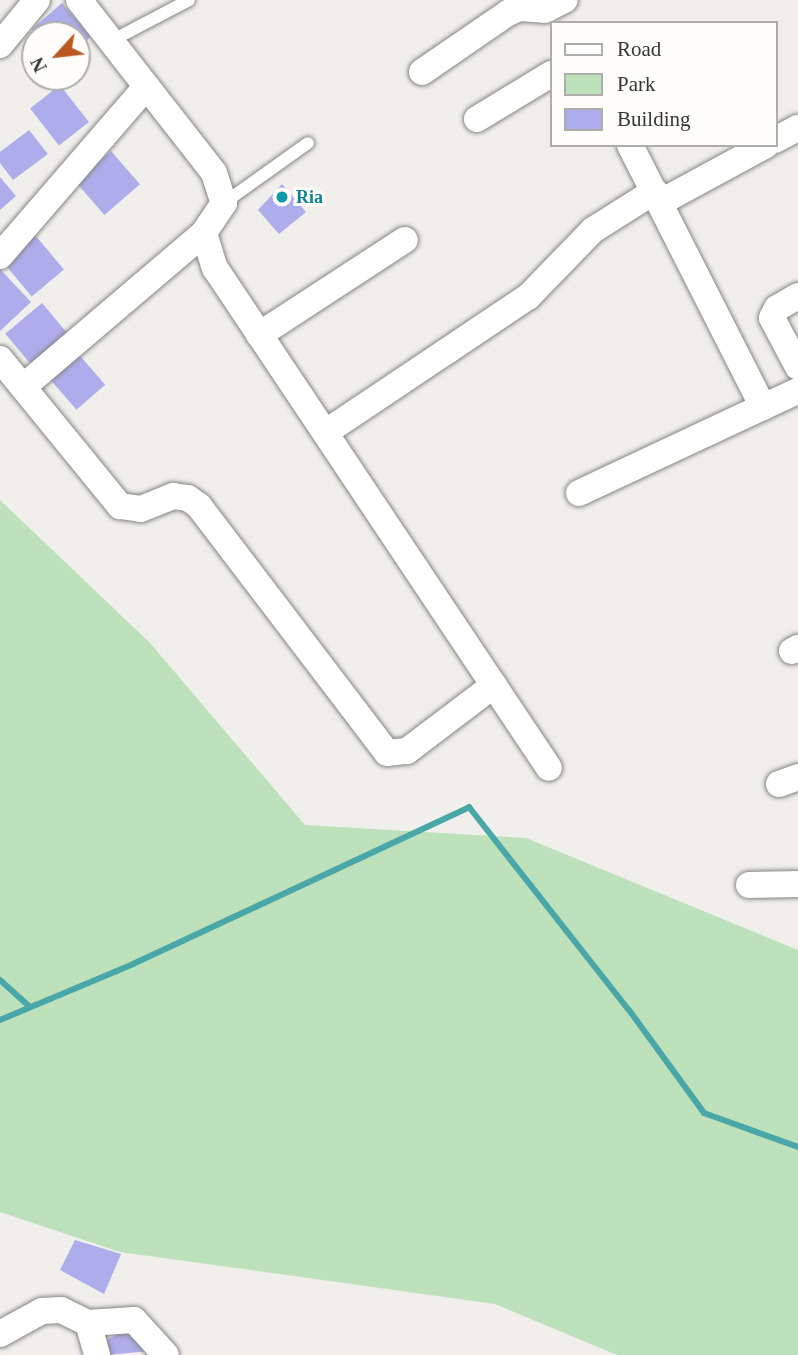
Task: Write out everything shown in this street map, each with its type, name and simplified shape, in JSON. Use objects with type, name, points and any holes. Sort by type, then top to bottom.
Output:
[{"type":"street","points":[[0,45],[37,0]]},
{"type":"street","points":[[23,387],[204,233],[224,203],[214,173],[79,0]]},
{"type":"street","points":[[422,72],[508,13],[559,10]]},
{"type":"street","points":[[477,119],[550,75]]},
{"type":"street","points":[[0,256],[146,87]]},
{"type":"street","points":[[777,139],[798,128]]},
{"type":"street","points":[[631,147],[763,407]]},
{"type":"street","points":[[326,432],[527,297],[593,230],[762,147]]},
{"type":"street","points":[[204,233],[215,268],[549,768]]},
{"type":"street","points":[[259,335],[405,240]]},
{"type":"street","points":[[798,296],[777,308],[772,318],[798,368]]},
{"type":"street","points":[[0,359],[120,506],[141,509],[173,496],[188,498],[198,506],[387,753],[407,751],[494,685]]},
{"type":"street","points":[[579,493],[798,391]]},
{"type":"street","points":[[749,885],[798,884]]},
{"type":"street","points":[[0,1334],[51,1309],[88,1323],[134,1320],[166,1355]]},
{"type":"street","points":[[88,1323],[97,1355]]},
{"type":"lane","points":[[111,41],[189,0]]},
{"type":"lane","points":[[224,203],[308,143]]},
{"type":"green space","points":[[0,500],[150,643],[305,825],[526,838],[798,950],[798,1355],[617,1355],[495,1304],[120,1252],[0,1212]]},
{"type":"building","points":[[62,3],[77,21],[41,21]]},
{"type":"building","points":[[52,91],[65,91],[89,122],[59,145],[30,108]]},
{"type":"building","points":[[29,130],[48,154],[13,180],[0,163],[0,152]]},
{"type":"building","points":[[111,151],[140,184],[104,215],[76,182]]},
{"type":"building","points":[[0,177],[16,196],[0,210]]},
{"type":"building","name":"Ria","points":[[282,184],[306,212],[279,234],[258,210]]},
{"type":"building","points":[[35,235],[64,269],[32,296],[3,262]]},
{"type":"building","points":[[0,269],[31,302],[0,331]]},
{"type":"building","points":[[42,303],[71,337],[34,368],[5,334]]},
{"type":"building","points":[[75,350],[105,385],[76,410],[46,375]]},
{"type":"building","points":[[75,1240],[121,1254],[104,1294],[60,1270]]},
{"type":"building","points":[[133,1326],[150,1351],[106,1355],[99,1344]]},
{"type":"waterway","points":[[0,1020],[133,964],[469,807],[629,1010],[704,1113],[798,1147]]},
{"type":"waterway","points":[[0,980],[30,1007]]},
{"type":"place","name":"Ria","points":[[282,197]]}]
